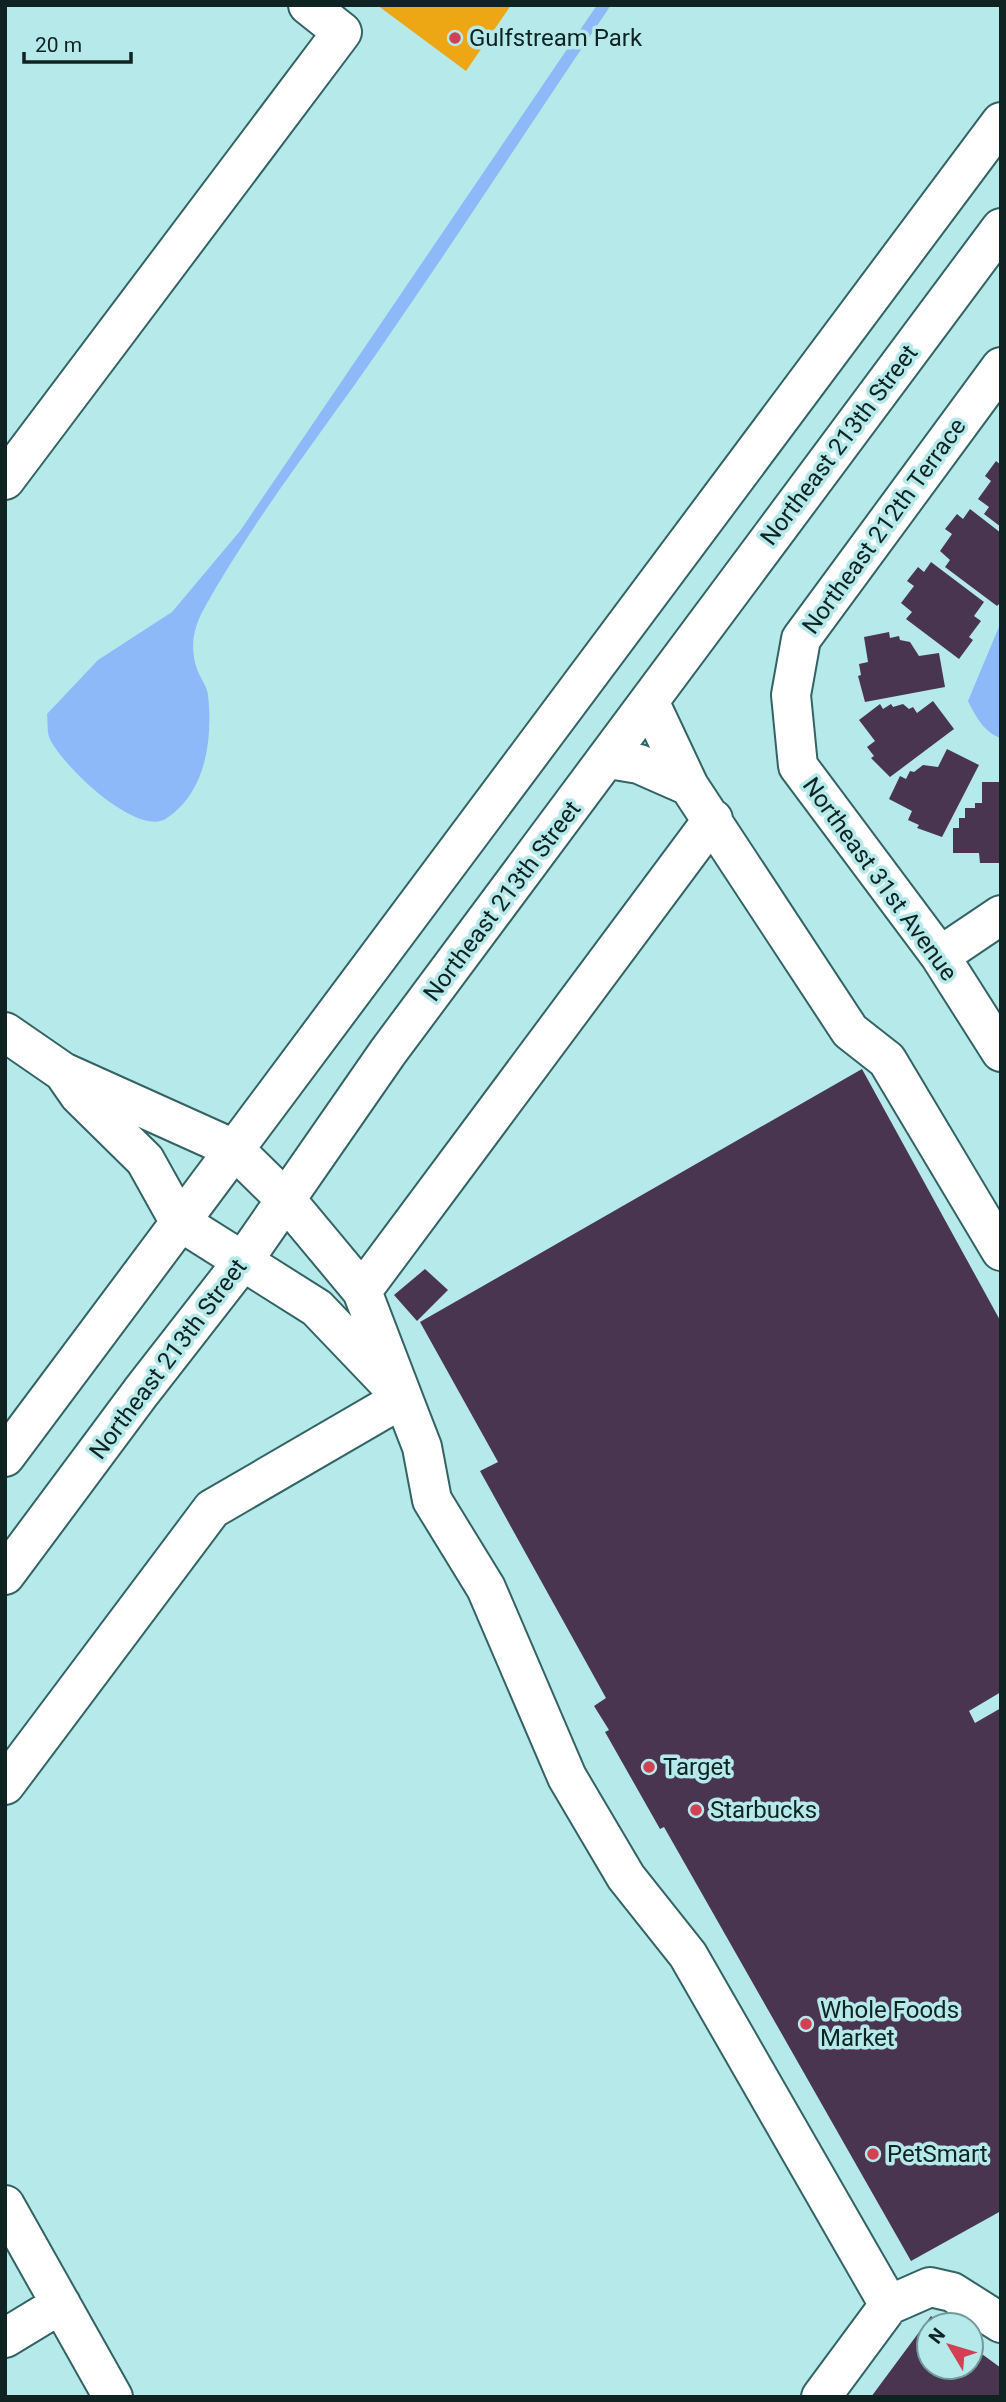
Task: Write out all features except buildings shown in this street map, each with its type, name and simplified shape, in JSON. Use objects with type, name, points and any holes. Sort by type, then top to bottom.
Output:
[{"type":"street","points":[[5,480],[342,32],[308,5]]},
{"type":"street","points":[[5,1457],[1001,122]]},
{"type":"street","name":"Northeast 213th Street","points":[[5,1575],[243,1261],[388,1052],[609,759],[1001,228]]},
{"type":"street","name":"Northeast 212th Terrace","points":[[792,695],[801,639],[1001,367]]},
{"type":"street","name":"Northeast 31st Avenue","points":[[792,695],[798,766],[940,956],[1001,1052]]},
{"type":"street","points":[[650,703],[689,786],[850,1031],[887,1060],[1001,1251]]},
{"type":"street","points":[[609,759],[639,764],[689,786]]},
{"type":"street","points":[[362,1291],[713,819]]},
{"type":"street","points":[[940,956],[1001,915]]},
{"type":"street","points":[[5,1032],[63,1072],[234,1149],[287,1200],[362,1291],[422,1447],[432,1500],[486,1588],[567,1777],[626,1877],[688,1955],[889,2305]]},
{"type":"street","points":[[63,1072],[79,1095],[145,1160],[179,1221],[317,1308],[403,1398]]},
{"type":"street","points":[[5,1785],[212,1509],[403,1398]]},
{"type":"street","points":[[5,2205],[61,2304],[106,2394]]},
{"type":"street","points":[[821,2397],[889,2305],[930,2287],[953,2292],[1001,2323]]},
{"type":"street","points":[[5,2338],[61,2304]]},
{"type":"shaded area","name":"Gulfstream Park","points":[[377,5],[511,5],[466,71]]},
{"type":"water","points":[[597,5],[611,5],[408,307],[267,507],[202,613],[194,636],[193,652],[207,692],[208,746],[191,794],[167,818],[154,822],[120,809],[101,796],[56,749],[49,737],[47,714],[98,660],[172,612],[240,531]]},
{"type":"water","points":[[1001,622],[1001,738],[985,728],[968,701]]},
{"type":"place","name":"Gulfstream Park","points":[[455,38]]},
{"type":"place","name":"Target","points":[[649,1767]]},
{"type":"place","name":"Starbucks","points":[[696,1810]]},
{"type":"place","name":"Whole Foods Market","points":[[806,2024]]},
{"type":"place","name":"PetSmart","points":[[873,2154]]}]
